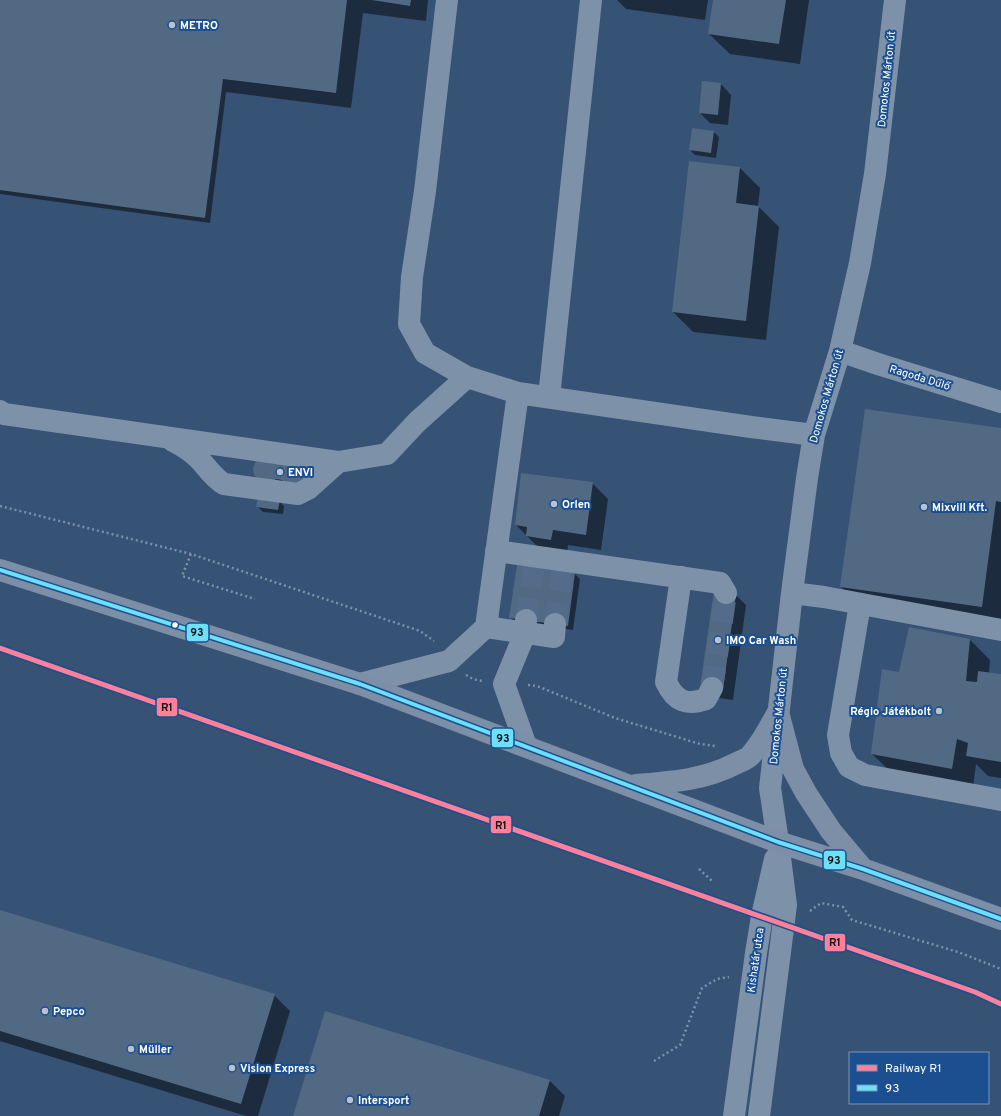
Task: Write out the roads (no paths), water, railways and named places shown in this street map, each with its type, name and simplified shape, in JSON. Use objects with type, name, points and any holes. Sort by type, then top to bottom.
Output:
[{"type":"main road","points":[[0,570],[360,684],[778,842],[863,870],[1001,919]]},
{"type":"main road","points":[[628,785],[671,782],[699,778],[729,767],[749,757],[765,736],[778,712]]},
{"type":"main road","points":[[778,712],[793,769],[796,775],[831,831],[863,870]]},
{"type":"street","points":[[447,0],[425,191],[412,277],[409,324],[425,353],[468,377],[518,393],[751,428],[814,435]]},
{"type":"street","points":[[549,397],[591,0]]},
{"type":"street","name":"Domokos Márton út","points":[[778,842],[770,788],[792,592],[807,478],[814,435],[840,351],[860,263],[875,174],[895,0]]},
{"type":"street","name":"Ragoda Dűlő","points":[[840,351],[1001,402]]},
{"type":"street","points":[[0,411],[4,414],[338,462],[386,454],[417,422],[468,377]]},
{"type":"street","points":[[360,684],[450,661],[486,627],[518,393]]},
{"type":"street","points":[[164,437],[186,447],[199,459],[216,480],[224,484],[298,494],[308,489],[338,462]]},
{"type":"street","points":[[496,550],[534,562],[681,577],[720,583],[726,593]]},
{"type":"street","points":[[681,577],[666,682],[672,693],[682,701],[695,703],[706,699],[712,688]]},
{"type":"street","points":[[792,592],[1001,630]]},
{"type":"street","points":[[860,604],[838,735],[841,753],[849,767],[865,775],[1001,800]]},
{"type":"street","points":[[486,627],[525,626],[554,637],[555,624]]},
{"type":"street","points":[[525,626],[504,684],[526,746]]},
{"type":"street","points":[[759,1116],[786,905],[778,842]]},
{"type":"street","name":"Kishatár utca","points":[[734,1116],[756,953],[762,916],[778,842]]},
{"type":"tunnel","points":[[526,620],[534,567]]},
{"type":"tunnel","points":[[555,624],[562,571]]},
{"type":"tunnel","points":[[712,688],[726,593]]},
{"type":"rail line","name":"R1","points":[[0,648],[975,992],[1001,1004]]},
{"type":"place","name":"METRO","points":[[172,25]]},
{"type":"place","name":"ENVI","points":[[280,472]]},
{"type":"place","name":"Orlen","points":[[554,504]]},
{"type":"place","name":"Mixvill Kft.","points":[[924,507]]},
{"type":"place","name":"IMO Car Wash","points":[[718,640]]},
{"type":"place","name":"Régio Játékbolt","points":[[939,711]]},
{"type":"place","name":"Pepco","points":[[45,1011]]},
{"type":"place","name":"Müller","points":[[131,1049]]},
{"type":"place","name":"Vision Express","points":[[232,1068]]},
{"type":"place","name":"Intersport","points":[[350,1100]]}]
